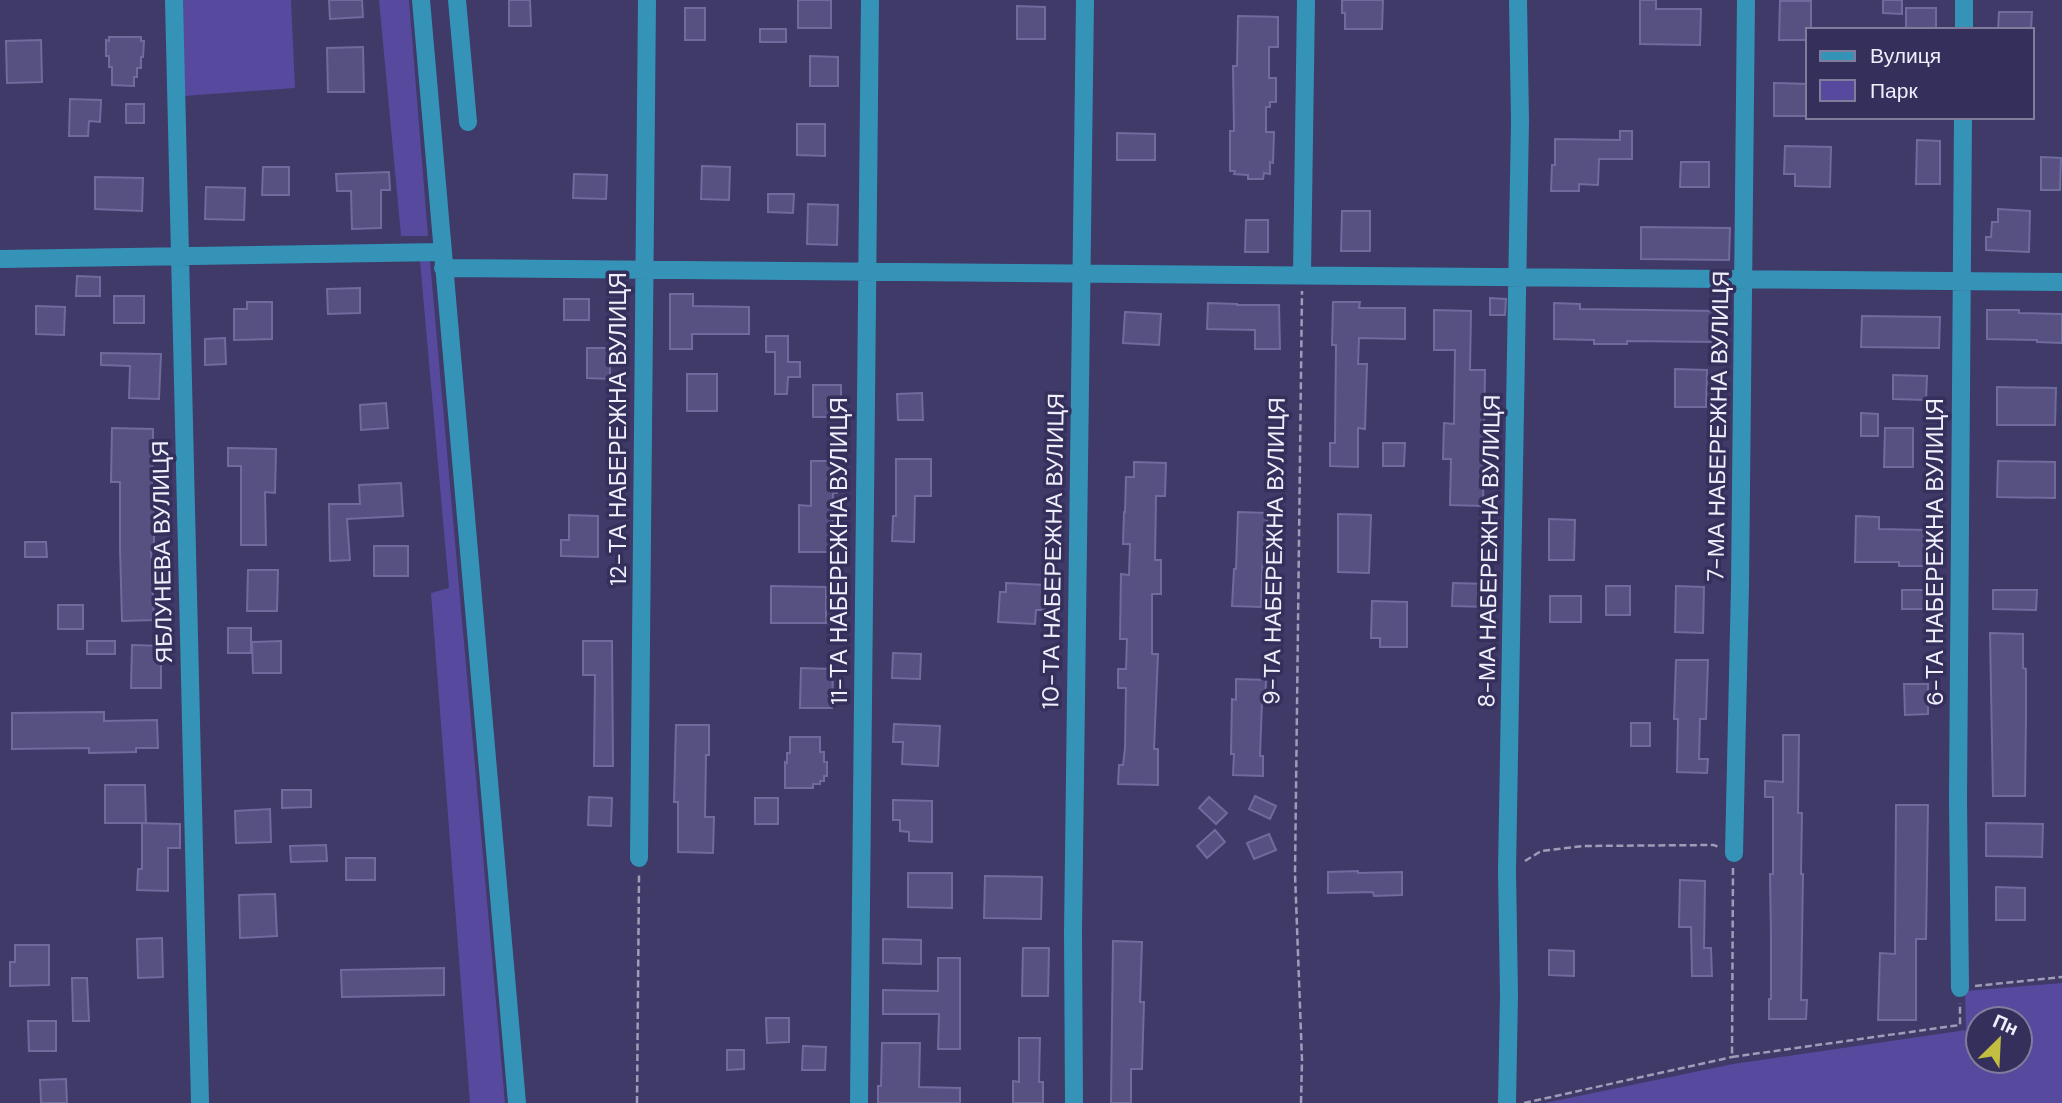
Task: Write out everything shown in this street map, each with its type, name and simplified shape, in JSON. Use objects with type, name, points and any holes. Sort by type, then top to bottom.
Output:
[{"type":"street","name":"ЯБЛУНЕВА ВУЛИЦЯ","points":[[174,0],[200,1103]]},
{"type":"street","points":[[421,0],[517,1103]]},
{"type":"street","points":[[457,0],[468,122]]},
{"type":"street","name":"12-ТА НАБЕРЕЖНА ВУЛИЦЯ","points":[[639,858],[647,0]]},
{"type":"street","name":"11-ТА НАБЕРЕЖНА ВУЛИЦЯ","points":[[859,1103],[870,0]]},
{"type":"street","name":"10-ТА НАБЕРЕЖНА ВУЛИЦЯ","points":[[1074,1103],[1073,932],[1085,0]]},
{"type":"street","points":[[1302,275],[1306,0]]},
{"type":"street","name":"8-МА НАБЕРЕЖНА ВУЛИЦЯ","points":[[1507,1103],[1507,871],[1520,121],[1518,0]]},
{"type":"street","name":"7-МА НАБЕРЕЖНА ВУЛИЦЯ","points":[[1734,853],[1740,585],[1746,0]]},
{"type":"street","points":[[1964,0],[1964,28]]},
{"type":"street","name":"6-ТА НАБЕРЕЖНА ВУЛИЦЯ","points":[[1959,988],[1963,119]]},
{"type":"street","points":[[0,259],[180,256],[442,260],[644,268],[866,272],[2062,282]]},
{"type":"path","name":"9-ТА НАБЕРЕЖНА ВУЛИЦЯ","points":[[1301,1103],[1302,1060],[1295,874],[1302,275]]},
{"type":"path","points":[[1507,871],[1541,851],[1583,846],[1714,845],[1734,853],[1732,1057]]},
{"type":"path","points":[[637,1103],[639,858]]},
{"type":"path","points":[[1524,1103],[1732,1057],[1960,1025],[1959,988],[2062,977]]},
{"type":"green space","points":[[182,0],[291,0],[295,88],[184,96]]},
{"type":"green space","points":[[379,0],[409,0],[428,236],[401,236]]},
{"type":"green space","points":[[420,261],[430,261],[505,1103],[470,1103],[431,593],[449,588]]},
{"type":"green space","points":[[2062,983],[2062,1103],[1545,1103],[1733,1064],[1964,1030],[1964,1075],[2034,1075],[2034,1005],[1965,1005],[1965,991]]},
{"type":"building","points":[[329,0],[362,0],[363,17],[330,19]]},
{"type":"building","points":[[509,0],[530,0],[531,26],[509,26]]},
{"type":"building","points":[[798,0],[831,0],[831,28],[798,28]]},
{"type":"building","points":[[1342,0],[1383,0],[1382,29],[1345,29]]},
{"type":"building","points":[[1640,0],[1656,0],[1656,9],[1701,9],[1700,45],[1640,44]]},
{"type":"building","points":[[1883,0],[1902,0],[1902,14],[1883,13]]},
{"type":"building","points":[[1780,1],[1811,1],[1811,28],[1806,28],[1806,40],[1779,40]]},
{"type":"building","points":[[1017,6],[1045,7],[1045,39],[1017,39]]},
{"type":"building","points":[[685,8],[705,8],[705,40],[685,40]]},
{"type":"building","points":[[1906,8],[1936,8],[1936,28],[1906,28]]},
{"type":"building","points":[[1999,12],[2032,12],[2031,28],[1998,28]]},
{"type":"building","points":[[1238,16],[1278,17],[1278,47],[1269,47],[1269,78],[1276,78],[1276,102],[1270,102],[1270,107],[1266,107],[1266,132],[1274,132],[1273,163],[1270,162],[1270,174],[1264,173],[1263,179],[1248,179],[1248,175],[1230,171],[1230,131],[1234,131],[1233,66],[1237,66]]},
{"type":"building","points":[[760,29],[786,29],[786,42],[760,42]]},
{"type":"building","points":[[109,37],[141,37],[141,41],[144,41],[141,68],[137,68],[134,86],[112,85],[112,67],[109,67],[109,56],[106,56],[106,40],[109,41]]},
{"type":"building","points":[[41,40],[42,82],[7,83],[6,41]]},
{"type":"building","points":[[363,47],[364,92],[328,92],[327,48]]},
{"type":"building","points":[[810,56],[838,57],[838,86],[810,86]]},
{"type":"building","points":[[1774,83],[1806,84],[1806,116],[1774,116]]},
{"type":"building","points":[[70,99],[101,100],[100,122],[89,121],[88,136],[69,136]]},
{"type":"building","points":[[126,104],[144,104],[144,123],[126,123]]},
{"type":"building","points":[[797,124],[825,124],[825,156],[797,155]]},
{"type":"building","points":[[1620,131],[1632,131],[1632,159],[1599,159],[1598,185],[1579,184],[1579,191],[1551,191],[1555,139],[1620,140]]},
{"type":"building","points":[[1117,133],[1155,134],[1155,160],[1117,160]]},
{"type":"building","points":[[1917,140],[1940,141],[1940,184],[1916,184]]},
{"type":"building","points":[[1785,146],[1831,147],[1830,187],[1795,186],[1795,174],[1784,174]]},
{"type":"building","points":[[2041,157],[2061,158],[2060,190],[2041,190]]},
{"type":"building","points":[[1681,162],[1709,162],[1709,187],[1680,187]]},
{"type":"building","points":[[702,166],[730,167],[729,200],[701,199]]},
{"type":"building","points":[[263,167],[289,167],[289,195],[262,195]]},
{"type":"building","points":[[389,172],[390,190],[381,190],[381,228],[352,229],[351,191],[337,191],[336,174]]},
{"type":"building","points":[[574,174],[607,175],[606,199],[573,198]]},
{"type":"building","points":[[95,177],[143,178],[142,211],[95,209]]},
{"type":"building","points":[[206,187],[245,188],[244,220],[205,219]]},
{"type":"building","points":[[768,194],[794,194],[793,213],[768,212]]},
{"type":"building","points":[[808,204],[838,205],[837,245],[807,244]]},
{"type":"building","points":[[1998,209],[2030,211],[2029,252],[1986,250],[1986,237],[1991,237],[1992,222],[1998,222]]},
{"type":"building","points":[[1342,211],[1370,211],[1370,251],[1341,251]]},
{"type":"building","points":[[1246,220],[1268,220],[1268,252],[1245,252]]},
{"type":"building","points":[[1641,227],[1730,228],[1729,260],[1641,259]]},
{"type":"building","points":[[77,276],[100,277],[100,296],[76,296]]},
{"type":"building","points":[[360,288],[360,313],[328,314],[327,289]]},
{"type":"building","points":[[670,294],[693,294],[693,306],[749,307],[749,334],[692,334],[692,349],[670,349]]},
{"type":"building","points":[[114,296],[144,296],[144,323],[114,323]]},
{"type":"building","points":[[1490,298],[1506,299],[1505,315],[1490,315]]},
{"type":"building","points":[[564,299],[589,299],[589,320],[564,320]]},
{"type":"building","points":[[247,302],[272,302],[272,339],[234,340],[234,309],[247,309]]},
{"type":"building","points":[[1333,302],[1360,302],[1359,308],[1405,308],[1405,339],[1359,338],[1358,364],[1367,364],[1365,429],[1358,428],[1358,467],[1330,466],[1330,443],[1335,443],[1336,345],[1332,345]]},
{"type":"building","points":[[1208,303],[1279,305],[1280,349],[1255,349],[1255,330],[1207,329]]},
{"type":"building","points":[[1554,303],[1580,304],[1580,309],[1718,311],[1717,342],[1627,341],[1627,344],[1594,344],[1594,340],[1554,339]]},
{"type":"building","points":[[36,306],[65,307],[64,335],[36,334]]},
{"type":"building","points":[[1434,310],[1471,311],[1470,370],[1485,370],[1483,506],[1450,505],[1451,459],[1443,459],[1444,423],[1454,424],[1455,350],[1434,350]]},
{"type":"building","points":[[1987,310],[2062,314],[2062,343],[1987,339]]},
{"type":"building","points":[[1125,312],[1161,314],[1159,345],[1123,343]]},
{"type":"building","points":[[1862,316],[1940,317],[1939,348],[1861,347]]},
{"type":"building","points":[[766,336],[788,336],[788,362],[800,362],[800,377],[788,377],[787,394],[775,394],[775,352],[766,352]]},
{"type":"building","points":[[225,338],[226,364],[205,365],[205,339]]},
{"type":"building","points":[[587,348],[610,348],[610,379],[587,378]]},
{"type":"building","points":[[101,353],[161,354],[159,399],[129,398],[130,366],[101,365]]},
{"type":"building","points":[[1675,369],[1707,370],[1706,407],[1675,407]]},
{"type":"building","points":[[687,374],[717,374],[717,411],[687,411]]},
{"type":"building","points":[[1893,375],[1927,376],[1926,400],[1893,399]]},
{"type":"building","points":[[813,385],[841,385],[841,417],[813,417]]},
{"type":"building","points":[[1997,387],[2056,388],[2055,425],[1997,425]]},
{"type":"building","points":[[922,393],[923,420],[898,420],[897,394]]},
{"type":"building","points":[[386,403],[388,428],[361,430],[360,405]]},
{"type":"building","points":[[1861,413],[1878,414],[1878,436],[1861,436]]},
{"type":"building","points":[[112,428],[153,429],[154,551],[151,551],[154,620],[122,621],[120,482],[111,482]]},
{"type":"building","points":[[1885,428],[1913,428],[1913,467],[1884,467]]},
{"type":"building","points":[[1383,443],[1405,443],[1404,466],[1383,466]]},
{"type":"building","points":[[228,448],[276,449],[275,493],[265,492],[266,545],[241,545],[241,466],[228,466]]},
{"type":"building","points":[[896,459],[931,459],[931,496],[915,496],[914,542],[892,541],[893,516],[896,516]]},
{"type":"building","points":[[811,461],[837,461],[837,493],[833,493],[833,552],[799,552],[799,505],[811,506]]},
{"type":"building","points":[[1998,461],[2055,462],[2055,498],[1997,497]]},
{"type":"building","points":[[1134,462],[1166,463],[1165,496],[1156,496],[1155,560],[1161,560],[1161,594],[1152,594],[1152,654],[1158,654],[1154,749],[1158,749],[1158,785],[1118,784],[1119,765],[1123,765],[1125,748],[1126,688],[1118,688],[1118,669],[1126,669],[1127,639],[1120,639],[1121,574],[1129,575],[1130,544],[1123,544],[1124,512],[1126,477],[1134,477]]},
{"type":"building","points":[[401,483],[403,516],[347,519],[350,560],[330,561],[329,504],[360,504],[359,485]]},
{"type":"building","points":[[1238,512],[1267,513],[1261,607],[1232,606]]},
{"type":"building","points":[[1338,514],[1371,515],[1369,573],[1338,572]]},
{"type":"building","points":[[569,515],[598,516],[598,557],[561,556],[561,540],[569,540]]},
{"type":"building","points":[[1856,516],[1879,517],[1879,529],[1928,530],[1928,566],[1899,566],[1899,562],[1855,562]]},
{"type":"building","points":[[1549,519],[1575,520],[1574,560],[1549,560]]},
{"type":"building","points":[[25,542],[46,542],[47,557],[25,557]]},
{"type":"building","points":[[374,546],[408,546],[408,576],[374,576]]},
{"type":"building","points":[[248,570],[278,570],[277,611],[247,611]]},
{"type":"building","points":[[1006,583],[1046,585],[1045,610],[1036,610],[1035,624],[998,622],[1000,592],[1006,592]]},
{"type":"building","points":[[1453,583],[1489,584],[1488,607],[1452,606]]},
{"type":"building","points":[[771,586],[826,587],[826,623],[771,623]]},
{"type":"building","points":[[1606,586],[1630,586],[1630,615],[1606,615]]},
{"type":"building","points":[[1676,586],[1704,587],[1703,633],[1675,632]]},
{"type":"building","points":[[1902,590],[1929,590],[1929,609],[1902,609]]},
{"type":"building","points":[[1993,590],[2037,590],[2036,610],[1993,609]]},
{"type":"building","points":[[1550,596],[1581,596],[1581,622],[1550,622]]},
{"type":"building","points":[[1372,601],[1407,602],[1407,647],[1380,647],[1380,638],[1371,638]]},
{"type":"building","points":[[58,605],[83,605],[83,629],[58,629]]},
{"type":"building","points":[[228,628],[251,628],[251,653],[228,653]]},
{"type":"building","points":[[1990,633],[2023,634],[2023,668],[2026,669],[2025,796],[1993,796]]},
{"type":"building","points":[[87,641],[115,641],[115,654],[87,654]]},
{"type":"building","points":[[281,641],[281,673],[253,673],[252,642]]},
{"type":"building","points":[[583,641],[612,641],[613,766],[594,766],[595,675],[583,675]]},
{"type":"building","points":[[132,645],[161,646],[161,688],[131,688]]},
{"type":"building","points":[[893,653],[921,654],[920,679],[892,678]]},
{"type":"building","points":[[1676,660],[1708,660],[1706,719],[1700,719],[1699,759],[1708,759],[1707,773],[1677,772],[1678,719],[1674,719]]},
{"type":"building","points":[[801,668],[833,669],[832,708],[800,708]]},
{"type":"building","points":[[1236,679],[1266,680],[1265,701],[1262,701],[1260,756],[1263,756],[1263,776],[1233,775],[1232,699],[1236,700]]},
{"type":"building","points":[[1904,684],[1928,684],[1928,714],[1905,715]]},
{"type":"building","points":[[104,712],[104,721],[157,720],[158,748],[136,748],[136,752],[89,753],[89,748],[12,749],[12,713]]},
{"type":"building","points":[[1631,723],[1650,723],[1650,746],[1631,746]]},
{"type":"building","points":[[894,724],[940,726],[938,766],[902,764],[903,742],[893,742]]},
{"type":"building","points":[[676,725],[709,725],[705,817],[714,817],[713,853],[678,852],[678,802],[674,802]]},
{"type":"building","points":[[1783,735],[1799,735],[1798,813],[1802,813],[1803,874],[1801,1000],[1807,1000],[1806,1019],[1769,1019],[1773,797],[1765,797],[1765,781],[1783,782]]},
{"type":"building","points":[[790,737],[820,737],[820,752],[824,752],[824,762],[827,762],[827,776],[824,776],[824,781],[820,781],[820,784],[813,784],[813,788],[785,788],[785,762],[787,763],[787,753],[790,753]]},
{"type":"building","points":[[105,785],[145,785],[146,823],[105,823]]},
{"type":"building","points":[[282,790],[311,790],[311,807],[282,808]]},
{"type":"building","points":[[1255,796],[1276,806],[1270,819],[1249,809]]},
{"type":"building","points":[[589,797],[612,798],[611,826],[588,825]]},
{"type":"building","points":[[1209,797],[1227,813],[1216,824],[1199,808]]},
{"type":"building","points":[[755,798],[778,798],[778,824],[755,824]]},
{"type":"building","points":[[893,800],[932,801],[932,842],[909,841],[909,832],[900,831],[900,820],[893,820]]},
{"type":"building","points":[[1896,805],[1928,805],[1926,939],[1916,939],[1916,1020],[1878,1020],[1880,953],[1895,954]]},
{"type":"building","points":[[270,809],[271,842],[236,843],[235,811]]},
{"type":"building","points":[[142,823],[180,824],[180,848],[168,848],[168,891],[137,890],[138,869],[142,869]]},
{"type":"building","points":[[1986,823],[2043,824],[2042,857],[1986,856]]},
{"type":"building","points":[[1215,830],[1225,842],[1207,858],[1197,846]]},
{"type":"building","points":[[1269,834],[1276,850],[1254,859],[1247,843]]},
{"type":"building","points":[[326,845],[327,861],[291,862],[290,846]]},
{"type":"building","points":[[346,858],[375,858],[375,880],[346,880]]},
{"type":"building","points":[[1328,872],[1402,872],[1402,895],[1374,896],[1373,892],[1328,893]]},
{"type":"building","points":[[908,873],[952,873],[952,908],[908,907]]},
{"type":"building","points":[[985,876],[1042,877],[1041,919],[984,918]]},
{"type":"building","points":[[1680,880],[1705,881],[1704,948],[1711,948],[1712,976],[1692,976],[1691,927],[1679,927]]},
{"type":"building","points":[[1996,887],[2025,888],[2025,920],[1996,920]]},
{"type":"building","points":[[275,894],[277,936],[240,938],[239,895]]},
{"type":"building","points":[[162,938],[163,977],[138,978],[137,939]]},
{"type":"building","points":[[883,939],[921,940],[921,964],[883,963]]},
{"type":"building","points":[[1113,941],[1142,942],[1142,1069],[1131,1069],[1131,1103],[1111,1103]]},
{"type":"building","points":[[15,945],[49,945],[49,985],[10,986],[10,962],[15,962]]},
{"type":"building","points":[[1023,948],[1049,948],[1048,996],[1022,996]]},
{"type":"building","points":[[1549,950],[1574,951],[1574,976],[1549,975]]},
{"type":"building","points":[[938,958],[960,958],[960,1049],[938,1049],[939,1014],[883,1014],[883,990],[938,991]]},
{"type":"building","points":[[444,968],[444,995],[342,997],[341,970]]},
{"type":"building","points":[[72,978],[87,978],[89,1021],[73,1021]]},
{"type":"building","points":[[766,1018],[789,1018],[789,1042],[767,1043]]},
{"type":"building","points":[[28,1021],[56,1021],[56,1051],[29,1051]]},
{"type":"building","points":[[1019,1038],[1040,1038],[1039,1082],[1043,1082],[1043,1103],[1013,1103],[1013,1081],[1019,1082]]},
{"type":"building","points":[[882,1043],[920,1043],[919,1087],[960,1088],[960,1103],[878,1103]]},
{"type":"building","points":[[803,1046],[826,1047],[825,1070],[802,1070]]},
{"type":"building","points":[[727,1050],[744,1050],[744,1069],[727,1070]]},
{"type":"building","points":[[66,1079],[67,1103],[41,1103],[40,1080]]}]
